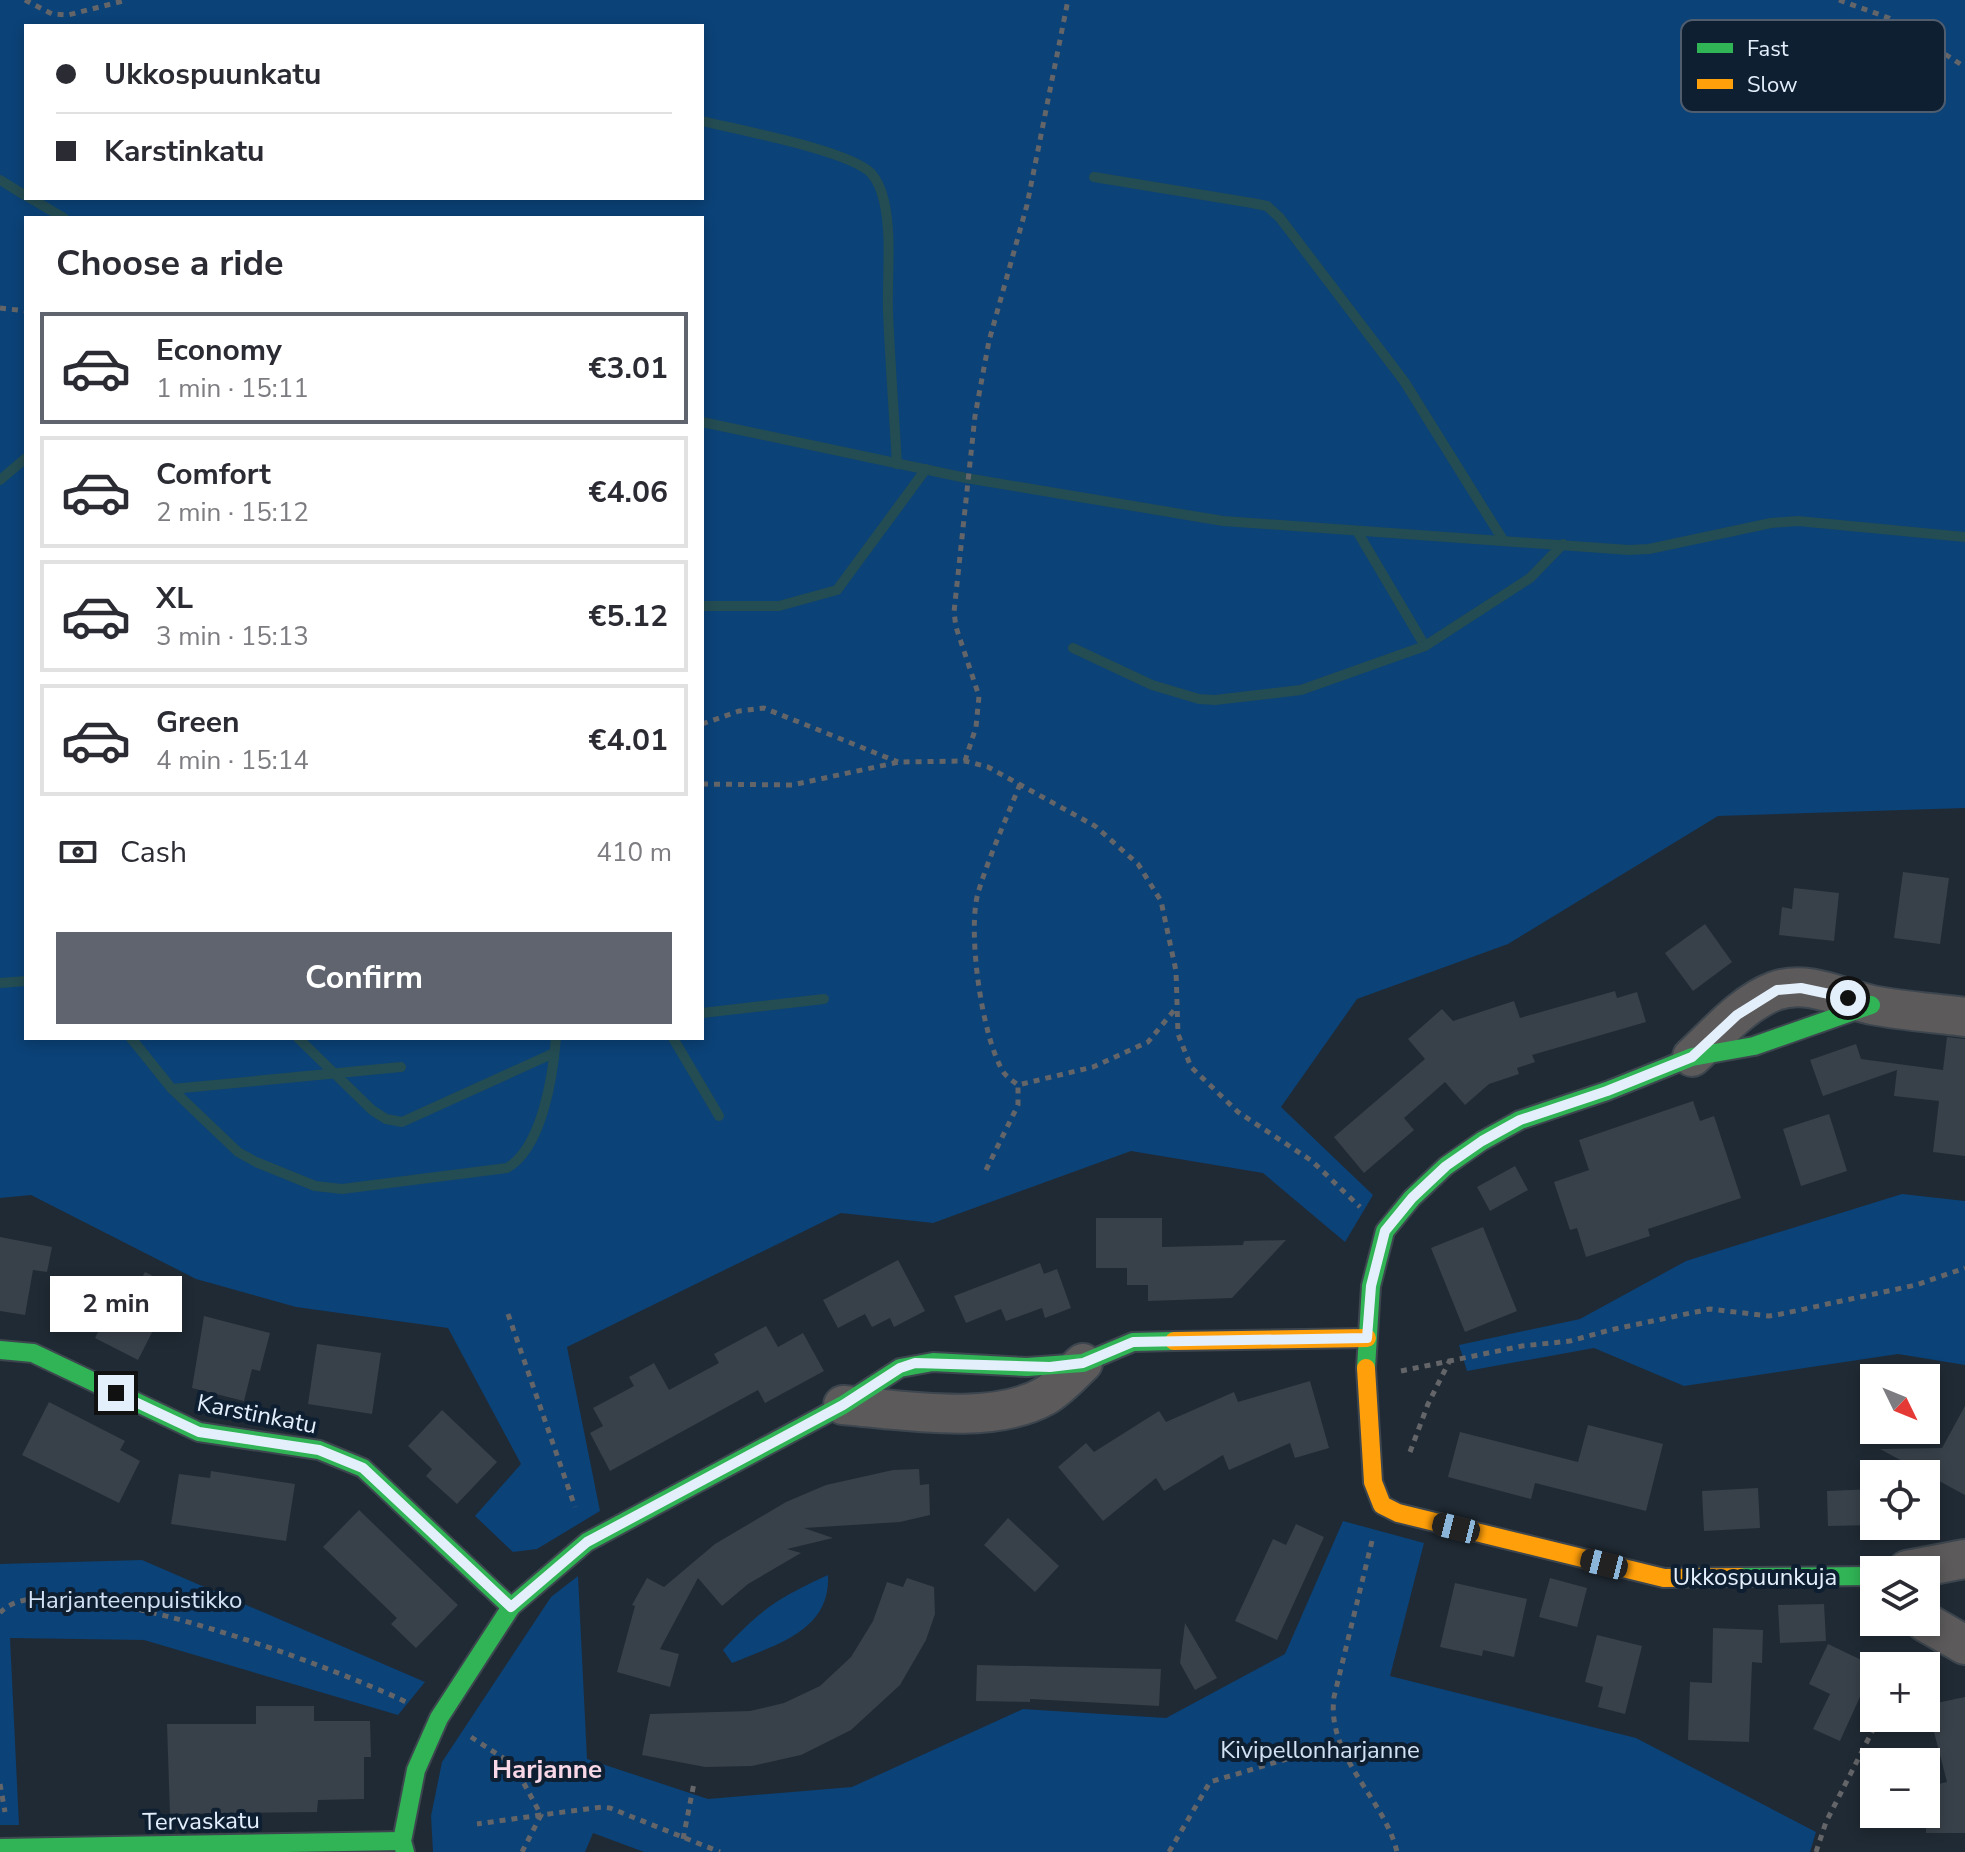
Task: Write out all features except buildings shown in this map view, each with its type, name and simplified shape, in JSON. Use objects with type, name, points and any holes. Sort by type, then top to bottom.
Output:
[{"type":"street","points":[[1382,1505],[1373,1482],[1365,1380],[1371,1286],[1385,1231],[1435,1176],[1482,1141],[1520,1120],[1607,1091],[1692,1057],[1737,1015],[1777,990],[1801,988],[1824,991],[1871,1005],[1965,1017]]},
{"type":"street","points":[[404,1846],[416,1770],[439,1718],[511,1607],[587,1542],[843,1405],[899,1411],[988,1413],[1015,1409],[1047,1395],[1083,1363],[1133,1342],[1367,1338]]},
{"type":"street","name":"Karstinkatu","points":[[0,1350],[33,1353],[199,1432],[319,1450],[363,1468],[511,1607]]},
{"type":"street","name":"Ukkospuunkuja","points":[[1382,1505],[1398,1513],[1664,1578],[1860,1576]]},
{"type":"street","points":[[1940,1564],[1965,1559]]},
{"type":"street","points":[[1940,1631],[1965,1645]]},
{"type":"street","name":"Tervaskatu","points":[[8,1849],[404,1846]]},
{"type":"path","points":[[25,0],[52,14],[68,15],[127,0]]},
{"type":"path","points":[[965,761],[976,727],[979,696],[959,638],[954,612],[975,416],[989,341],[1027,205],[1068,0]]},
{"type":"path","points":[[1839,0],[1892,20]]},
{"type":"path","points":[[1945,54],[1965,67]]},
{"type":"path","points":[[0,308],[24,311]]},
{"type":"path","points":[[704,723],[739,711],[764,708],[899,762]]},
{"type":"path","points":[[704,784],[792,785],[899,762],[965,761],[988,767],[1095,826],[1138,864],[1161,901],[1176,971],[1178,1034],[1191,1067],[1238,1112],[1312,1161],[1385,1231]]},
{"type":"path","points":[[986,1170],[1018,1105],[1018,1085],[1003,1071],[988,1034],[974,928],[977,895],[1020,784]]},
{"type":"path","points":[[1018,1085],[1093,1067],[1148,1042],[1177,1008]]},
{"type":"path","points":[[1365,1380],[1522,1346],[1570,1341],[1710,1309],[1769,1316],[1781,1314],[1916,1285],[1965,1268]]},
{"type":"path","points":[[508,1314],[587,1542]]},
{"type":"path","points":[[1397,1852],[1391,1835],[1340,1743],[1332,1712],[1382,1505],[1401,1474],[1428,1404],[1450,1360]]},
{"type":"path","points":[[0,1613],[5,1607],[43,1597],[93,1601],[212,1628],[292,1653],[439,1718],[507,1758],[514,1765],[541,1815]]},
{"type":"path","points":[[1816,1852],[1826,1822],[1872,1732]]},
{"type":"path","points":[[1169,1852],[1210,1782],[1340,1743]]},
{"type":"path","points":[[683,1839],[694,1783]]},
{"type":"path","points":[[477,1824],[593,1807],[610,1808],[720,1852]]},
{"type":"path","points":[[522,1852],[541,1815]]},
{"type":"green space","points":[[0,0],[1965,0],[1965,808],[1718,816],[1508,944],[1357,999],[1281,1107],[1373,1195],[1345,1242],[1263,1173],[1131,1151],[933,1223],[841,1213],[567,1347],[600,1511],[537,1549],[513,1552],[475,1516],[521,1464],[448,1328],[296,1307],[196,1279],[31,1195],[0,1198]]},
{"type":"green space","points":[[1902,1194],[1965,1201],[1965,1365],[1898,1354],[1684,1386],[1594,1348],[1467,1371],[1459,1345],[1580,1319],[1686,1261]]},
{"type":"green space","name":"Kivipellonharjanne","points":[[1343,1521],[1424,1543],[1390,1676],[1636,1738],[1816,1832],[1810,1852],[644,1852],[593,1833],[585,1852],[433,1852],[431,1816],[442,1762],[551,1597],[578,1576],[587,1759],[708,1799],[852,1787],[1023,1709],[1166,1718],[1285,1654]]},
{"type":"green space","name":"Harjanteenpuistikko","points":[[142,1560],[425,1682],[398,1715],[144,1640],[10,1638],[19,1825],[0,1825],[0,1564]]},
{"type":"green space","points":[[828,1575],[820,1610],[810,1623],[782,1642],[732,1663],[723,1650],[748,1624],[783,1598]]},
{"type":"waterway","points":[[704,121],[840,156],[871,173],[879,186],[888,227],[888,311],[897,464]]},
{"type":"waterway","points":[[1094,177],[1267,206],[1280,218],[1404,381],[1503,540]]},
{"type":"waterway","points":[[0,180],[24,195]]},
{"type":"waterway","points":[[33,200],[61,216]]},
{"type":"waterway","points":[[704,422],[966,478],[1223,521],[1629,550],[1649,549],[1771,523],[1798,521],[1965,537]]},
{"type":"waterway","points":[[0,480],[24,460]]},
{"type":"waterway","points":[[704,606],[779,606],[837,590],[926,469]]},
{"type":"waterway","points":[[1357,531],[1425,646]]},
{"type":"waterway","points":[[1073,648],[1152,685],[1199,699],[1215,700],[1301,690],[1425,646],[1530,578],[1563,544]]},
{"type":"waterway","points":[[0,983],[24,981]]},
{"type":"waterway","points":[[704,1013],[824,999]]},
{"type":"waterway","points":[[133,1040],[172,1089],[238,1152],[315,1186],[342,1189],[507,1168],[529,1145],[544,1110],[556,1040]]},
{"type":"waterway","points":[[300,1040],[372,1110],[386,1119],[402,1122],[554,1053]]},
{"type":"waterway","points":[[674,1040],[719,1116]]},
{"type":"waterway","points":[[172,1089],[401,1067]]},
{"type":"traffic: fast","points":[[1366,1368],[1371,1286],[1385,1231],[1412,1198],[1446,1166],[1520,1120],[1607,1091],[1692,1057],[1754,1046],[1871,1005]]},
{"type":"traffic: fast","points":[[405,1852],[402,1841],[416,1770],[439,1718],[511,1607],[587,1542],[843,1405],[900,1368],[933,1362],[1027,1367],[1083,1363],[1133,1342],[1174,1341]]},
{"type":"traffic: fast","points":[[0,1350],[33,1353],[199,1432],[319,1450],[363,1468],[511,1607]]},
{"type":"traffic: fast","points":[[1740,1577],[1860,1576]]},
{"type":"traffic: fast","points":[[0,1848],[402,1841]]},
{"type":"traffic: slow","points":[[1174,1341],[1367,1338]]},
{"type":"traffic: slow","points":[[1366,1368],[1373,1482],[1382,1505],[1398,1513],[1664,1578],[1740,1577]]},
{"type":"district","name":"Harjanne","points":[[547,1769]]},
{"type":"route","points":[[116,1393],[199,1432],[319,1450],[363,1468],[511,1607],[587,1542],[843,1405],[900,1368],[915,1363],[1050,1367],[1083,1363],[1133,1342],[1367,1338],[1371,1286],[1385,1231],[1412,1198],[1446,1166],[1520,1120],[1607,1091],[1692,1057],[1737,1015],[1777,990],[1801,988],[1848,998]]}]
